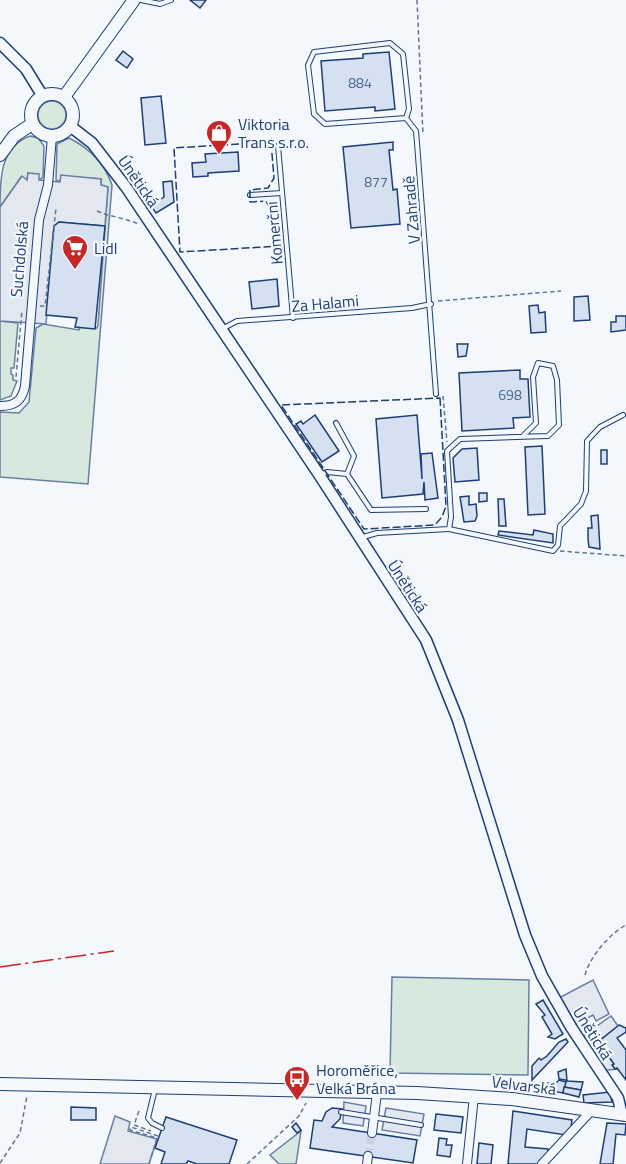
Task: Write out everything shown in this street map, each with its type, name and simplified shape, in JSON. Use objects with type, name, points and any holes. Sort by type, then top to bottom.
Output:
[{"type":"main road","points":[[64,97],[135,0]]},
{"type":"main road","points":[[54,93],[64,97],[72,107],[70,126],[65,132],[52,136],[40,133],[32,124],[31,110],[42,95],[54,93]]},
{"type":"main road","points":[[0,155],[14,136],[32,124]]},
{"type":"main road","name":"Velvarská","points":[[0,1084],[417,1093],[512,1099],[624,1115]]},
{"type":"street","points":[[0,43],[26,69],[42,95]]},
{"type":"street","name":"Únětická","points":[[70,126],[92,143],[111,166],[320,476],[426,640],[458,720],[525,935],[538,966],[571,1027],[618,1098],[624,1115]]},
{"type":"street","name":"Suchdolská","points":[[0,406],[14,404],[23,394],[40,213],[48,185],[52,136]]},
{"type":"street","points":[[372,1133],[377,1093]]},
{"type":"street","points":[[467,1164],[474,1096]]},
{"type":"street","points":[[542,1164],[591,1111]]},
{"type":"lane","points":[[141,0],[160,4],[171,0]]},
{"type":"lane","name":"V Zahradě","points":[[390,43],[404,54],[409,109],[406,118],[325,124],[314,114],[308,65],[314,52],[390,43]]},
{"type":"lane","name":"V Zahradě","points":[[406,118],[416,131],[431,304],[436,394]]},
{"type":"lane","name":"Komerční","points":[[278,146],[293,318]]},
{"type":"lane","points":[[250,195],[282,193]]},
{"type":"lane","name":"Za Halami","points":[[221,329],[237,321],[412,308],[431,304]]},
{"type":"lane","points":[[449,529],[451,517],[447,451],[460,440],[548,435],[559,425],[557,380],[553,366],[548,363],[538,363],[533,377],[536,423],[523,436]]},
{"type":"lane","points":[[359,538],[377,533],[449,529],[553,551],[558,545],[560,526],[581,504],[586,491],[587,441],[600,427],[623,415]]},
{"type":"lane","points":[[336,423],[354,456],[346,474]]},
{"type":"lane","points":[[320,476],[327,472],[346,474],[371,510],[426,509]]},
{"type":"lane","points":[[155,1088],[148,1118],[162,1128]]},
{"type":"lane","points":[[341,1112],[421,1125]]},
{"type":"path","points":[[417,0],[425,133],[417,143]]},
{"type":"path","points":[[97,211],[116,219],[133,220],[140,226]]},
{"type":"path","points":[[431,304],[561,291]]},
{"type":"path","points":[[436,375],[442,390],[447,451]]},
{"type":"path","points":[[553,551],[624,556]]},
{"type":"path","points":[[585,975],[588,964],[617,930],[626,925]]},
{"type":"path","points":[[0,1163],[20,1133],[29,1085]]},
{"type":"path","points":[[247,1164],[299,1116],[306,1102]]},
{"type":"path","points":[[139,1111],[134,1125],[159,1133],[158,1136],[131,1127],[130,1130],[158,1138],[149,1164]]},
{"type":"shaded area","points":[[52,101],[62,105],[66,115],[62,125],[52,129],[42,125],[38,115],[42,105]]},
{"type":"shaded area","points":[[30,136],[38,138],[44,146],[43,177],[39,180],[28,173],[27,180],[21,177],[0,207],[0,186],[7,156],[20,141]]},
{"type":"shaded area","points":[[69,138],[95,157],[105,170],[112,185],[88,484],[0,477],[0,412],[19,413],[29,402],[36,328],[43,324],[79,330],[80,326],[97,328],[98,325],[108,187],[101,185],[101,179],[61,176],[60,182],[56,180],[57,144]]},
{"type":"shaded area","points":[[28,173],[39,174],[39,180],[60,182],[61,175],[101,179],[101,185],[108,187],[105,226],[59,222],[54,227],[46,324],[0,321],[0,207],[22,176],[27,180]]},
{"type":"shaded area","points":[[0,321],[18,323],[14,368],[11,368],[13,380],[17,381],[11,396],[0,400]]},
{"type":"shaded area","points":[[392,977],[529,980],[528,1075],[390,1073]]},
{"type":"shaded area","points":[[593,980],[609,1014],[596,1021],[593,1015],[571,1027],[555,1000]]},
{"type":"shaded area","points":[[611,1016],[618,1026],[598,1042],[618,1069],[599,1071],[579,1039]]},
{"type":"shaded area","points":[[344,1102],[366,1106],[363,1126],[343,1123]]},
{"type":"shaded area","points":[[386,1108],[424,1114],[420,1136],[382,1130]]},
{"type":"shaded area","points":[[115,1116],[130,1122],[128,1131],[157,1139],[149,1164],[100,1164]]},
{"type":"shaded area","points":[[301,1131],[296,1164],[279,1164],[270,1155]]},
{"type":"building","points":[[190,0],[206,0],[200,8]]},
{"type":"building","points":[[123,51],[133,59],[127,68],[116,60]]},
{"type":"building","points":[[389,52],[395,109],[375,111],[375,107],[325,111],[321,61],[363,58],[363,54]]},
{"type":"building","points":[[161,96],[166,143],[145,145],[141,98]]},
{"type":"building","points":[[393,142],[393,150],[389,150],[393,190],[397,189],[400,224],[351,228],[343,147]]},
{"type":"building","points":[[238,152],[239,171],[208,173],[208,176],[193,177],[192,163],[206,162],[205,154]]},
{"type":"building","points":[[172,181],[174,202],[156,213],[151,206],[164,197],[163,182]]},
{"type":"building","name":"Lidl","points":[[59,222],[105,226],[95,329],[75,327],[77,318],[46,315],[54,226]]},
{"type":"building","points":[[277,279],[279,306],[252,309],[249,282]]},
{"type":"building","points":[[588,296],[590,320],[574,321],[574,297]]},
{"type":"building","points":[[538,305],[539,313],[545,312],[546,332],[531,333],[529,306]]},
{"type":"building","points":[[616,316],[626,316],[626,330],[611,332],[611,322],[616,322]]},
{"type":"building","points":[[457,344],[468,344],[466,356],[458,357]]},
{"type":"building","points":[[520,370],[520,379],[528,379],[530,417],[513,418],[514,428],[462,431],[459,373]]},
{"type":"building","points":[[315,415],[339,451],[322,462],[296,424],[301,421],[303,424]]},
{"type":"building","points":[[417,415],[422,479],[421,454],[432,453],[438,498],[425,500],[424,482],[423,494],[382,498],[376,419]]},
{"type":"building","points":[[542,446],[545,514],[528,515],[525,447]]},
{"type":"building","points":[[477,448],[479,480],[455,482],[453,458],[462,449]]},
{"type":"building","points":[[601,450],[607,450],[607,464],[601,464]]},
{"type":"building","points":[[479,493],[487,493],[487,501],[479,502]]},
{"type":"building","points":[[469,496],[469,505],[476,504],[477,516],[475,521],[464,522],[460,497]]},
{"type":"building","points":[[498,499],[504,499],[506,526],[499,526]]},
{"type":"building","points":[[598,515],[600,549],[589,547],[588,539],[588,528],[592,528],[591,516]]},
{"type":"building","points":[[534,530],[553,534],[553,543],[498,535],[499,531],[533,535]]},
{"type":"building","points":[[543,1000],[563,1034],[555,1039],[548,1037],[552,1034],[542,1017],[545,1015],[536,1004]]},
{"type":"building","points":[[619,1025],[626,1028],[626,1032],[617,1038],[626,1050],[626,1080],[612,1065],[614,1064],[598,1042]]},
{"type":"building","points":[[566,1039],[568,1042],[532,1080],[532,1066],[539,1058],[541,1060],[547,1056],[559,1042]]},
{"type":"building","points":[[566,1069],[567,1081],[583,1082],[581,1090],[564,1087],[566,1080],[559,1079],[558,1072]]},
{"type":"building","points":[[559,1080],[566,1082],[563,1093],[546,1090],[548,1083],[555,1084]]},
{"type":"building","points":[[564,1087],[581,1090],[579,1097],[563,1093]]},
{"type":"building","points":[[610,1092],[612,1102],[584,1103],[583,1095]]},
{"type":"building","points":[[71,1107],[96,1108],[96,1120],[71,1120]]},
{"type":"building","points":[[332,1108],[342,1109],[340,1119],[332,1127],[417,1140],[413,1163],[310,1148],[314,1120],[322,1121],[326,1112]]},
{"type":"building","points":[[513,1111],[572,1120],[571,1127],[566,1135],[527,1129],[525,1147],[548,1149],[547,1158],[541,1164],[508,1164]]},
{"type":"building","points":[[436,1114],[463,1117],[461,1133],[434,1130]]},
{"type":"building","points":[[166,1117],[237,1140],[229,1164],[197,1164],[188,1161],[186,1164],[161,1164],[165,1152],[155,1148]]},
{"type":"building","points":[[296,1123],[301,1130],[297,1133],[292,1127]]},
{"type":"building","points":[[607,1123],[626,1124],[625,1135],[616,1134],[613,1164],[600,1164]]},
{"type":"building","points":[[439,1138],[447,1139],[446,1145],[452,1145],[450,1157],[437,1155]]},
{"type":"building","points":[[479,1143],[493,1145],[491,1164],[477,1164]]},
{"type":"tunnel","points":[[368,1156],[372,1133]]},
{"type":"fence","points":[[271,142],[274,178],[268,188],[250,190],[250,202],[268,201],[277,208],[280,246],[180,252],[174,148],[271,142]]},
{"type":"fence","points":[[440,398],[446,506],[442,517],[435,525],[364,529],[281,405],[440,398]]},
{"type":"power","points":[[0,967],[114,951]]},
{"type":"place","name":"Viktoria Trans s.r.o.","points":[[219,156]]},
{"type":"place","name":"Lidl","points":[[75,271]]},
{"type":"place","name":"Horoměřice, Velká Brána","points":[[297,1102]]}]
